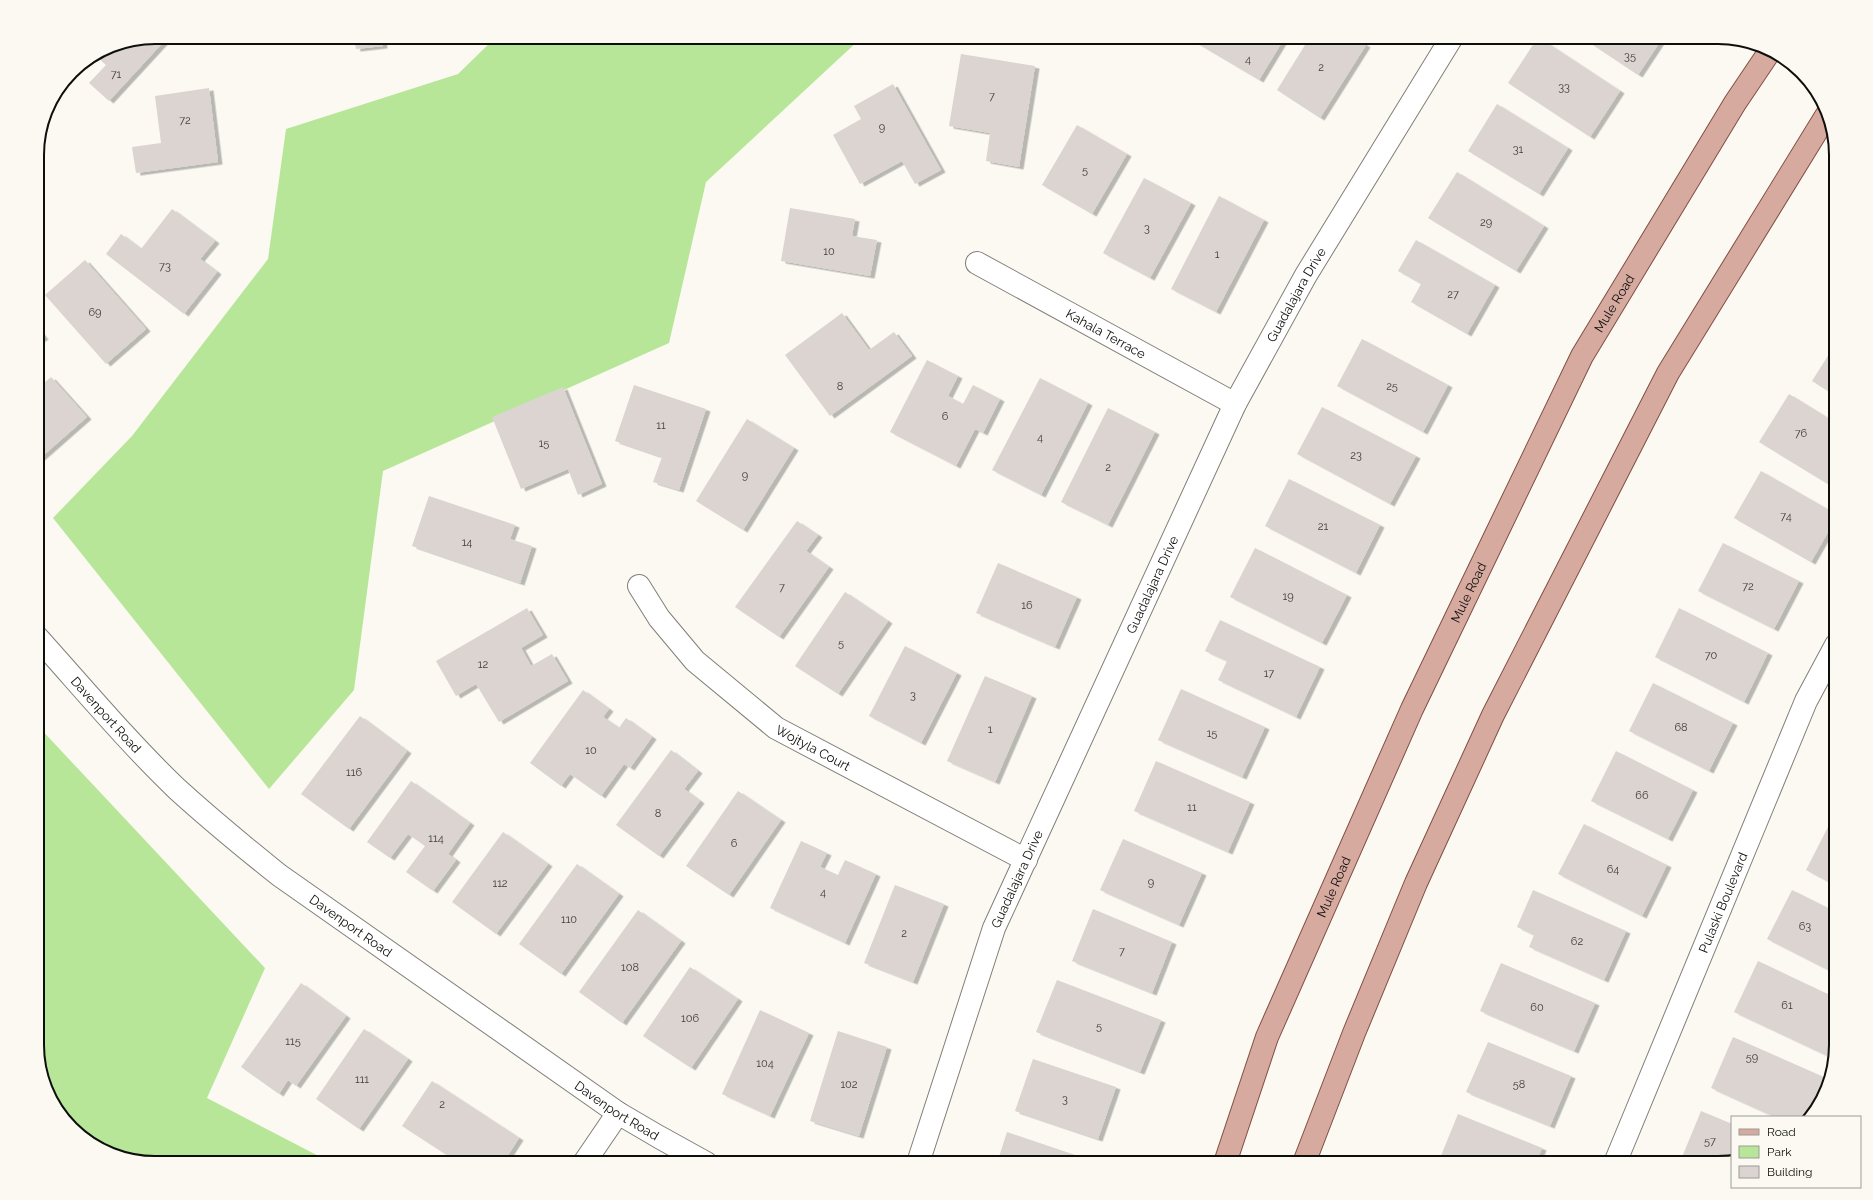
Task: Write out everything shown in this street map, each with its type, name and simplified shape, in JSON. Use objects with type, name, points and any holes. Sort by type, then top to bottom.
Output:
[{"type":"main road","name":"Mule Road","points":[[1227,1156],[1268,1037],[1412,709],[1582,356],[1735,102],[1767,55]]},
{"type":"main road","points":[[1307,1156],[1354,1033],[1413,890],[1493,714],[1668,373],[1823,120]]},
{"type":"street","name":"Guadalajara Drive","points":[[920,1156],[994,928],[1235,404],[1306,275],[1448,44]]},
{"type":"street","name":"Kahala Terrace","points":[[977,263],[1235,404]]},
{"type":"street","name":"Wojtyla Court","points":[[639,586],[659,618],[696,661],[776,728],[1026,860]]},
{"type":"street","name":"Davenport Road","points":[[44,645],[92,699],[176,788],[279,875],[618,1113],[659,1138],[693,1156]]},
{"type":"street","name":"Pulaski Boulevard","points":[[1618,1156],[1806,701],[1829,658]]},
{"type":"street","points":[[589,1156],[618,1113]]},
{"type":"green space","points":[[489,44],[855,44],[706,182],[669,343],[383,471],[354,690],[269,789],[53,518],[132,436],[268,259],[286,129],[458,74]]},
{"type":"green space","points":[[44,732],[265,968],[207,1098],[319,1156],[155,1156],[134,1154],[106,1145],[88,1133],[67,1112],[52,1087],[44,1052]]},
{"type":"building","points":[[162,44],[109,101],[89,83],[106,65],[99,59],[113,52],[134,46]]},
{"type":"building","points":[[355,44],[383,44],[383,46],[356,49]]},
{"type":"building","points":[[1198,44],[1281,44],[1259,80]]},
{"type":"building","points":[[1306,44],[1366,45],[1320,118],[1277,90]]},
{"type":"building","points":[[1533,44],[1549,44],[1620,91],[1590,137],[1508,83]]},
{"type":"building","points":[[1592,44],[1658,44],[1638,75]]},
{"type":"building","points":[[961,54],[1035,66],[1019,167],[986,161],[990,133],[949,126]]},
{"type":"building","points":[[893,84],[941,170],[915,184],[902,161],[860,184],[833,135],[861,119],[854,106]]},
{"type":"building","points":[[209,88],[218,162],[136,173],[132,147],[161,143],[155,96]]},
{"type":"building","points":[[1497,104],[1568,148],[1539,194],[1468,151]]},
{"type":"building","points":[[1077,125],[1127,154],[1092,214],[1042,185]]},
{"type":"building","points":[[1457,172],[1544,226],[1516,271],[1428,218]]},
{"type":"building","points":[[1144,178],[1191,203],[1150,278],[1103,253]]},
{"type":"building","points":[[1219,196],[1264,220],[1216,312],[1171,289]]},
{"type":"building","points":[[790,208],[855,219],[852,236],[877,240],[870,276],[781,261]]},
{"type":"building","points":[[172,209],[215,241],[200,259],[217,272],[184,314],[106,254],[121,234],[141,249]]},
{"type":"building","points":[[1416,240],[1495,285],[1467,334],[1411,302],[1421,284],[1398,271]]},
{"type":"building","points":[[85,260],[146,329],[106,364],[45,295]]},
{"type":"building","points":[[842,313],[869,350],[894,332],[912,356],[830,416],[785,355]]},
{"type":"building","points":[[1362,339],[1448,385],[1423,432],[1337,386]]},
{"type":"building","points":[[1829,354],[1829,392],[1812,381]]},
{"type":"building","points":[[927,360],[958,376],[948,396],[963,404],[973,385],[1000,399],[983,433],[975,429],[956,466],[890,432]]},
{"type":"building","points":[[51,377],[87,417],[44,455],[44,383]]},
{"type":"building","points":[[1040,378],[1088,403],[1041,495],[992,470]]},
{"type":"building","points":[[634,385],[706,409],[679,490],[653,482],[662,457],[615,441]]},
{"type":"building","points":[[563,387],[602,484],[578,495],[568,469],[521,489],[492,417]]},
{"type":"building","points":[[1789,394],[1829,419],[1829,485],[1759,442]]},
{"type":"building","points":[[1322,407],[1416,456],[1390,504],[1297,454]]},
{"type":"building","points":[[1108,408],[1155,432],[1108,525],[1061,502]]},
{"type":"building","points":[[747,419],[794,448],[743,530],[696,501]]},
{"type":"building","points":[[1761,471],[1829,510],[1829,530],[1811,562],[1734,518]]},
{"type":"building","points":[[1289,479],[1380,525],[1356,573],[1265,526]]},
{"type":"building","points":[[429,496],[515,525],[510,539],[532,546],[520,583],[412,546]]},
{"type":"building","points":[[797,521],[818,535],[806,551],[829,567],[779,637],[735,607]]},
{"type":"building","points":[[1723,543],[1799,581],[1774,629],[1698,591]]},
{"type":"building","points":[[1255,548],[1347,595],[1322,643],[1230,597]]},
{"type":"building","points":[[998,563],[1077,597],[1055,647],[976,613]]},
{"type":"building","points":[[845,592],[888,621],[838,694],[795,666]]},
{"type":"building","points":[[527,608],[543,635],[521,648],[531,666],[552,654],[568,681],[499,722],[476,684],[456,696],[436,661]]},
{"type":"building","points":[[1679,608],[1768,653],[1744,702],[1655,657]]},
{"type":"building","points":[[1220,620],[1320,667],[1296,717],[1218,680],[1227,661],[1205,651]]},
{"type":"building","points":[[905,646],[957,673],[921,743],[869,716]]},
{"type":"building","points":[[985,676],[1032,696],[995,782],[947,761]]},
{"type":"building","points":[[1653,683],[1733,723],[1709,771],[1629,731]]},
{"type":"building","points":[[1181,689],[1265,727],[1242,777],[1158,740]]},
{"type":"building","points":[[583,690],[609,709],[603,717],[619,728],[626,718],[652,737],[630,768],[624,764],[601,796],[570,774],[561,786],[530,763]]},
{"type":"building","points":[[360,716],[407,751],[349,829],[301,794]]},
{"type":"building","points":[[671,750],[698,771],[684,789],[700,801],[659,856],[616,825]]},
{"type":"building","points":[[1616,751],[1693,790],[1668,839],[1591,801]]},
{"type":"building","points":[[1156,761],[1250,802],[1228,852],[1134,811]]},
{"type":"building","points":[[411,781],[470,823],[448,854],[456,860],[433,891],[406,872],[425,846],[408,834],[390,858],[367,842]]},
{"type":"building","points":[[738,791],[781,820],[729,895],[686,866]]},
{"type":"building","points":[[1584,824],[1667,865],[1642,916],[1558,874]]},
{"type":"building","points":[[1829,825],[1829,882],[1806,870]]},
{"type":"building","points":[[503,832],[548,864],[496,934],[452,902]]},
{"type":"building","points":[[1123,839],[1202,873],[1179,925],[1100,890]]},
{"type":"building","points":[[801,841],[827,853],[820,867],[838,875],[845,860],[876,874],[845,943],[770,908]]},
{"type":"building","points":[[577,864],[619,894],[561,974],[519,944]]},
{"type":"building","points":[[895,885],[944,904],[913,982],[864,963]]},
{"type":"building","points":[[1533,890],[1626,931],[1604,980],[1529,947],[1534,935],[1517,927]]},
{"type":"building","points":[[1792,890],[1829,908],[1829,970],[1767,939]]},
{"type":"building","points":[[1093,909],[1172,942],[1152,993],[1072,961]]},
{"type":"building","points":[[638,910],[681,941],[622,1023],[579,992]]},
{"type":"building","points":[[1758,961],[1829,995],[1828,1056],[1734,1012]]},
{"type":"building","points":[[1501,963],[1595,1003],[1574,1051],[1480,1011]]},
{"type":"building","points":[[690,967],[738,999],[691,1068],[643,1036]]},
{"type":"building","points":[[1057,980],[1161,1020],[1140,1072],[1036,1032]]},
{"type":"building","points":[[301,983],[346,1016],[296,1086],[288,1080],[279,1094],[241,1067]]},
{"type":"building","points":[[760,1010],[809,1033],[770,1116],[722,1094]]},
{"type":"building","points":[[364,1029],[408,1059],[359,1129],[316,1099]]},
{"type":"building","points":[[838,1031],[887,1047],[859,1136],[810,1121]]},
{"type":"building","points":[[1733,1037],[1824,1077],[1818,1094],[1803,1116],[1773,1116],[1711,1088]]},
{"type":"building","points":[[1488,1042],[1571,1076],[1550,1126],[1466,1092]]},
{"type":"building","points":[[1033,1059],[1116,1087],[1098,1139],[1015,1111]]},
{"type":"building","points":[[432,1081],[519,1138],[507,1156],[448,1156],[402,1126]]},
{"type":"building","points":[[1701,1111],[1731,1124],[1731,1155],[1682,1156]]},
{"type":"building","points":[[1458,1114],[1542,1148],[1539,1156],[1441,1156]]},
{"type":"building","points":[[1007,1132],[1078,1156],[999,1156]]}]
